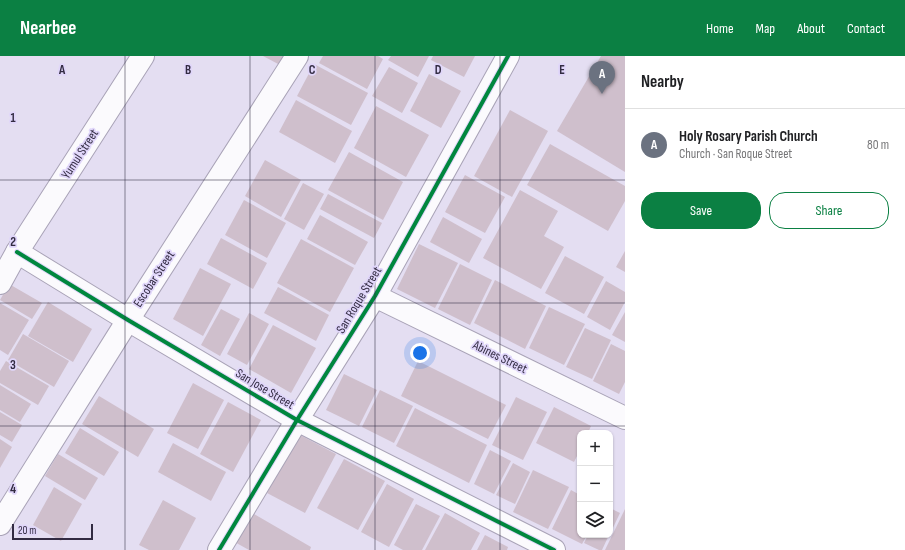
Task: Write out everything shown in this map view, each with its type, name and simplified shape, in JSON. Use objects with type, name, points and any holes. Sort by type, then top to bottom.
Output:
[{"type":"street","name":"Yumul Street","points":[[0,283],[17,252],[143,56]]},
{"type":"street","name":"Escobar Street","points":[[0,524],[128,320],[297,56]]},
{"type":"street","name":"San Roque Street","points":[[219,550],[297,420],[375,296],[508,56]]},
{"type":"street","name":"San Jose Street","points":[[17,252],[128,320],[297,420],[554,550]]},
{"type":"street","name":"Abines Street","points":[[375,296],[625,418]]},
{"type":"building","points":[[263,56],[285,56],[280,65]]},
{"type":"building","points":[[323,56],[378,56],[383,59],[367,89],[319,63]]},
{"type":"building","points":[[391,56],[429,56],[418,77],[388,60]]},
{"type":"building","points":[[433,56],[475,56],[464,77],[431,60]]},
{"type":"building","points":[[601,56],[625,56],[625,172],[557,131]]},
{"type":"building","points":[[314,64],[368,93],[351,125],[297,96]]},
{"type":"building","points":[[389,67],[418,83],[402,113],[372,96]]},
{"type":"building","points":[[429,74],[461,91],[441,128],[410,111]]},
{"type":"building","points":[[296,100],[352,131],[335,163],[279,132]]},
{"type":"building","points":[[376,106],[429,135],[406,177],[354,148]]},
{"type":"building","points":[[510,110],[548,131],[512,197],[474,176]]},
{"type":"building","points":[[550,144],[625,186],[625,201],[608,231],[527,185]]},
{"type":"building","points":[[349,152],[403,182],[383,220],[328,190]]},
{"type":"building","points":[[265,160],[301,180],[281,217],[245,196]]},
{"type":"building","points":[[465,175],[505,197],[485,233],[445,212]]},
{"type":"building","points":[[303,183],[324,194],[304,230],[284,219]]},
{"type":"building","points":[[520,190],[558,211],[544,236],[564,247],[541,289],[483,258]]},
{"type":"building","points":[[328,194],[382,223],[374,238],[320,209]]},
{"type":"building","points":[[244,200],[286,223],[267,258],[225,235]]},
{"type":"building","points":[[320,215],[368,242],[355,265],[307,239]]},
{"type":"building","points":[[443,217],[482,239],[469,263],[430,242]]},
{"type":"building","points":[[221,238],[267,263],[253,289],[207,264]]},
{"type":"building","points":[[301,239],[354,268],[330,312],[277,283]]},
{"type":"building","points":[[419,244],[458,263],[435,308],[397,289]]},
{"type":"building","points":[[625,251],[625,272],[616,267]]},
{"type":"building","points":[[565,256],[604,277],[584,314],[545,293]]},
{"type":"building","points":[[460,264],[492,280],[470,325],[438,309]]},
{"type":"building","points":[[200,268],[231,284],[203,336],[173,319]]},
{"type":"building","points":[[495,280],[546,306],[525,349],[474,323]]},
{"type":"building","points":[[606,281],[625,292],[625,302],[610,330],[587,317]]},
{"type":"building","points":[[9,284],[42,303],[32,319],[0,300]]},
{"type":"building","points":[[278,287],[329,315],[316,341],[264,313]]},
{"type":"building","points":[[48,302],[92,329],[73,362],[28,336]]},
{"type":"building","points":[[0,303],[29,320],[8,355],[0,350]]},
{"type":"building","points":[[549,307],[585,324],[564,365],[529,348]]},
{"type":"building","points":[[221,309],[240,319],[220,356],[201,345]]},
{"type":"building","points":[[625,312],[625,342],[612,335]]},
{"type":"building","points":[[249,313],[269,324],[247,365],[227,354]]},
{"type":"building","points":[[273,325],[316,348],[291,393],[249,369]]},
{"type":"building","points":[[585,328],[611,340],[592,379],[566,367]]},
{"type":"building","points":[[23,334],[69,361],[54,387],[8,360]]},
{"type":"building","points":[[611,344],[625,351],[625,382],[619,394],[593,381]]},
{"type":"building","points":[[6,361],[49,386],[38,405],[0,383],[0,371]]},
{"type":"building","points":[[418,361],[506,405],[488,439],[401,396]]},
{"type":"building","points":[[344,374],[377,390],[359,426],[326,410]]},
{"type":"building","points":[[193,383],[224,400],[198,449],[167,433]]},
{"type":"building","points":[[0,385],[31,404],[20,422],[0,410]]},
{"type":"building","points":[[380,390],[413,406],[394,443],[362,427]]},
{"type":"building","points":[[99,396],[154,429],[138,457],[82,424]]},
{"type":"building","points":[[516,397],[547,412],[523,460],[492,445]]},
{"type":"building","points":[[228,402],[261,420],[233,472],[200,454]]},
{"type":"building","points":[[554,407],[591,426],[589,430],[577,430],[577,456],[574,462],[536,443]]},
{"type":"building","points":[[415,408],[487,445],[469,483],[396,446]]},
{"type":"building","points":[[0,412],[22,425],[12,442],[0,435]]},
{"type":"building","points":[[80,428],[119,452],[104,476],[65,453]]},
{"type":"building","points":[[298,434],[336,454],[305,513],[267,493]]},
{"type":"building","points":[[0,439],[12,447],[0,468]]},
{"type":"building","points":[[173,443],[226,472],[211,501],[158,472]]},
{"type":"building","points":[[490,450],[511,461],[494,494],[474,484]]},
{"type":"building","points":[[58,454],[98,478],[85,500],[45,476]]},
{"type":"building","points":[[344,459],[385,481],[358,530],[317,508]]},
{"type":"building","points":[[513,463],[530,472],[515,504],[496,495]]},
{"type":"building","points":[[533,470],[569,487],[548,529],[513,512]]},
{"type":"building","points":[[387,484],[414,499],[389,547],[361,532]]},
{"type":"building","points":[[54,487],[82,504],[61,541],[33,525]]},
{"type":"building","points":[[571,490],[577,493],[577,538],[585,538],[582,544],[552,529]]},
{"type":"building","points":[[163,500],[196,518],[179,550],[149,550],[139,545]]},
{"type":"building","points":[[416,504],[440,516],[422,550],[403,550],[394,545]]},
{"type":"building","points":[[625,509],[625,550],[605,550],[611,538],[613,538],[613,534]]},
{"type":"building","points":[[247,510],[311,547],[310,550],[249,550],[231,540]]},
{"type":"building","points":[[613,510],[620,513],[613,528]]},
{"type":"building","points":[[445,513],[480,533],[471,550],[425,550]]},
{"type":"building","points":[[485,535],[508,547],[507,550],[477,550]]},
{"type":"building","points":[[586,538],[608,538],[602,550],[584,543]]},
{"type":"cycle path","points":[[219,550],[297,420],[375,296],[508,56]]},
{"type":"cycle path","points":[[17,252],[128,320],[297,420],[554,550]]},
{"type":"place","name":"Holy Rosary Parish Church","points":[[602,94]]}]
